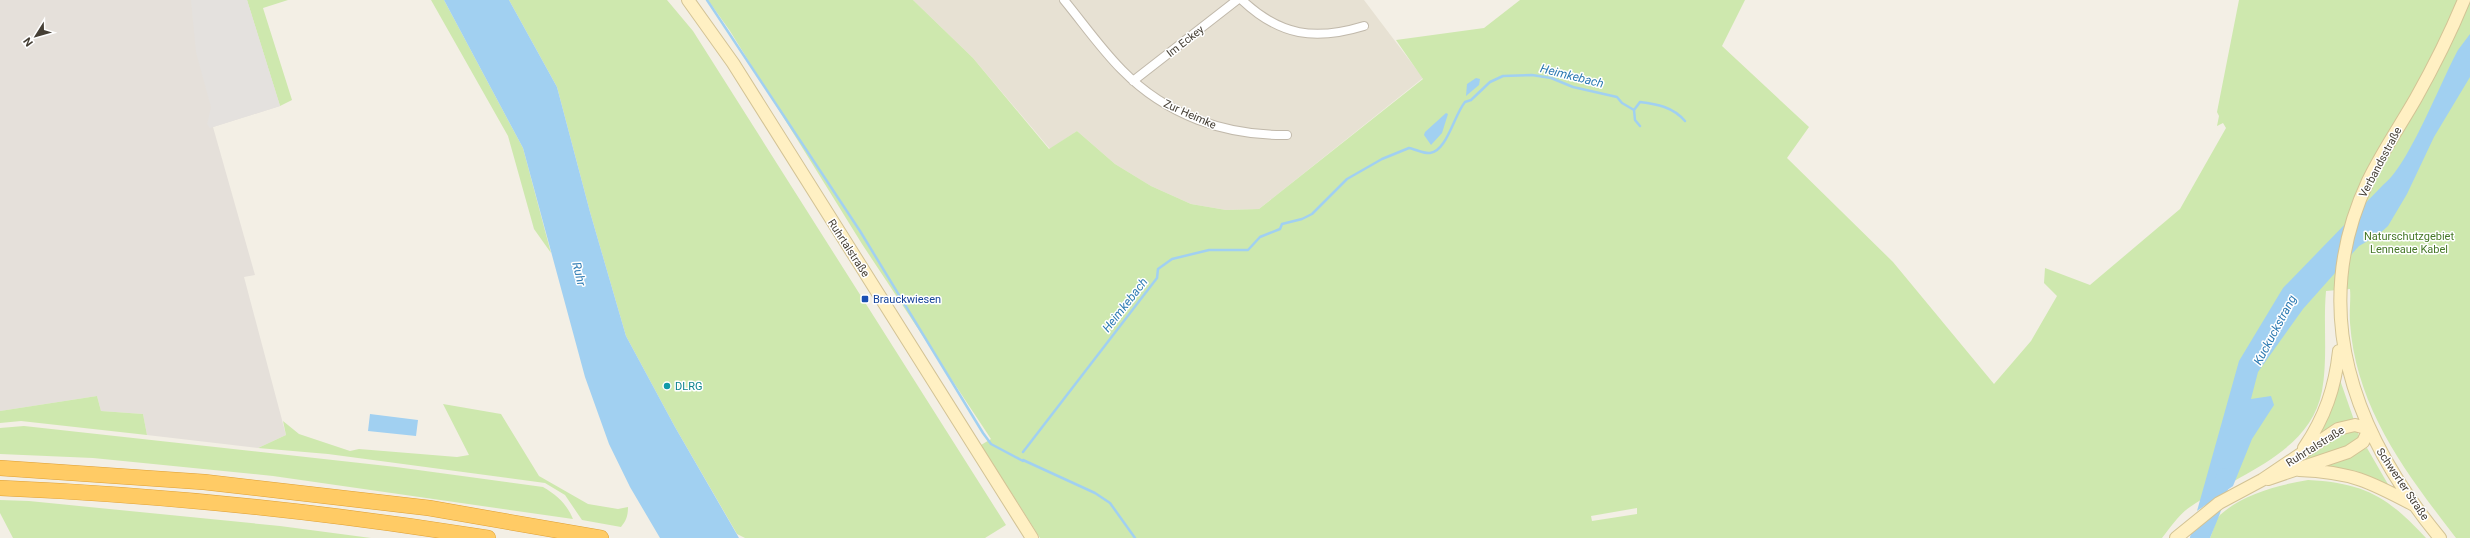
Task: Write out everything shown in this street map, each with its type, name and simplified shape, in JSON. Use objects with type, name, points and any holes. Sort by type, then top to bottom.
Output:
[{"type":"highway","points":[[0,468],[204,482],[429,508],[601,538]]},
{"type":"highway","points":[[0,488],[205,502],[427,528],[488,538]]},
{"type":"main road","name":"Ruhrtalstraße","points":[[688,0],[733,63],[1032,538]]},
{"type":"main road","name":"Verbandsstraße","points":[[2369,429],[2349,376],[2341,336],[2342,274],[2347,245],[2361,197],[2376,166],[2438,57],[2464,0]]},
{"type":"main road","points":[[2301,454],[2323,419],[2332,395],[2341,336]]},
{"type":"main road","name":"Ruhrtalstraße","points":[[2180,534],[2219,503],[2244,488],[2262,480],[2299,470],[2354,449],[2363,442],[2369,429],[2354,425],[2344,426],[2262,480]]},
{"type":"main road","name":"Schwerter Straße","points":[[2369,429],[2388,464],[2440,538]]},
{"type":"main road","points":[[2299,470],[2340,473],[2360,478],[2417,507]]},
{"type":"street","name":"Zur Heimke","points":[[1064,0],[1121,69],[1133,81],[1167,106],[1210,125],[1268,137],[1287,136]]},
{"type":"street","name":"Im Eckey","points":[[1133,81],[1237,0]]},
{"type":"street","points":[[1242,0],[1276,26],[1305,34],[1324,35],[1364,26]]},
{"type":"shaded area","points":[[0,0],[247,0],[280,106],[213,127],[255,275],[244,277],[286,435],[258,448],[147,435],[143,414],[101,411],[97,396],[0,411]]},
{"type":"shaded area","points":[[191,0],[247,0],[280,106],[210,128],[207,124],[211,107],[196,52]]},
{"type":"shaded area","points":[[913,0],[1364,0],[1423,78],[1259,209],[1226,210],[1191,204],[1151,186],[1115,164],[1077,131],[1050,149],[973,58]]},
{"type":"green space","points":[[247,0],[288,0],[263,8],[292,100],[280,106]]},
{"type":"green space","points":[[431,0],[444,0],[523,148],[551,253],[534,229],[508,136]]},
{"type":"green space","points":[[509,0],[667,0],[693,31],[1006,525],[985,538],[745,538],[737,534],[675,427],[626,336],[590,212],[557,87]]},
{"type":"green space","name":"Naturschutzgebiet Lenneaue Kabel","points":[[708,0],[913,0],[973,58],[1049,149],[1077,131],[1115,164],[1151,186],[1191,204],[1226,210],[1259,209],[1423,79],[1396,40],[1484,28],[1520,0],[1745,0],[1722,46],[1809,127],[1787,158],[1893,262],[1994,384],[2031,341],[2057,296],[2044,283],[2045,268],[2090,285],[2180,209],[2226,128],[2223,123],[2217,126],[2219,116],[2217,112],[2239,0],[2470,0],[2470,538],[2456,538],[2419,489],[2386,438],[2362,383],[2354,354],[2350,323],[2350,289],[2326,291],[2325,366],[2322,391],[2315,413],[2303,431],[2287,447],[2269,460],[2209,495],[2182,513],[2162,538],[1040,538],[981,445],[991,439],[862,244],[730,31]],"holes":[[[1637,508],[1637,514],[1592,521],[1591,516]]]},
{"type":"green space","points":[[2340,380],[2354,420],[2320,436],[2319,433]]},
{"type":"green space","points":[[97,396],[101,411],[143,414],[147,435],[21,421],[0,423],[0,411]]},
{"type":"green space","points":[[443,404],[501,414],[539,476],[588,504],[618,509],[628,507],[627,516],[624,523],[621,527],[582,520],[565,495],[545,483],[328,454],[258,448],[286,435],[283,421],[299,434],[350,451],[359,449],[457,457],[469,455]]},
{"type":"green space","points":[[24,426],[396,467],[543,487],[561,500],[573,519],[273,476],[93,458],[0,454],[0,428]]},
{"type":"green space","points":[[2357,430],[2359,436],[2357,443],[2300,465],[2297,462],[2332,437]]},
{"type":"green space","points":[[2367,448],[2389,486],[2325,468],[2323,465]]},
{"type":"green space","points":[[2308,480],[2345,485],[2374,495],[2387,502],[2400,512],[2426,538],[2210,538],[2218,517],[2239,501],[2273,488]]},
{"type":"green space","points":[[0,500],[29,501],[280,526],[371,538],[13,538],[0,513]]},
{"type":"water","name":"Ruhr","points":[[444,0],[509,0],[557,87],[590,212],[626,336],[675,427],[739,538],[660,538],[630,487],[609,444],[585,377],[523,148]]},
{"type":"water","points":[[2470,34],[2470,77],[2434,137],[2407,194],[2388,226],[2378,235],[2359,246],[2303,309],[2258,372],[2251,399],[2271,396],[2274,405],[2252,439],[2233,486],[2197,511],[2239,361],[2283,288],[2393,175],[2403,161],[2424,122],[2458,50]]},
{"type":"water","points":[[1476,78],[1480,79],[1479,85],[1466,96],[1467,84]]},
{"type":"water","points":[[1446,113],[1448,114],[1442,133],[1431,145],[1424,135],[1425,132]]},
{"type":"water","points":[[370,414],[418,420],[416,436],[368,431]]},
{"type":"water","points":[[2219,516],[2210,538],[2191,538]]},
{"type":"waterway","points":[[707,0],[860,231],[983,433],[991,444],[1023,461]]},
{"type":"waterway","name":"Heimkebach","points":[[1023,452],[1157,278],[1158,269],[1172,259],[1209,250],[1248,250],[1260,237],[1280,229],[1282,224],[1302,219],[1312,214],[1347,179],[1382,159],[1409,148],[1428,153],[1436,151],[1446,139],[1465,102],[1471,100],[1490,82],[1503,76],[1532,75],[1551,78],[1573,87],[1617,97],[1622,103],[1634,110]]},
{"type":"waterway","points":[[1640,126],[1635,120],[1634,110],[1640,102],[1670,109],[1685,121]]},
{"type":"waterway","name":"Heimkebach","points":[[1023,460],[1095,493],[1110,503],[1135,538]]},
{"type":"waterway","name":"Kuckuckstrang","points":[[2198,538],[2212,512],[2224,476]]},
{"type":"place","name":"Brauckwiesen","points":[[865,299]]},
{"type":"place","name":"DLRG","points":[[667,386]]}]
